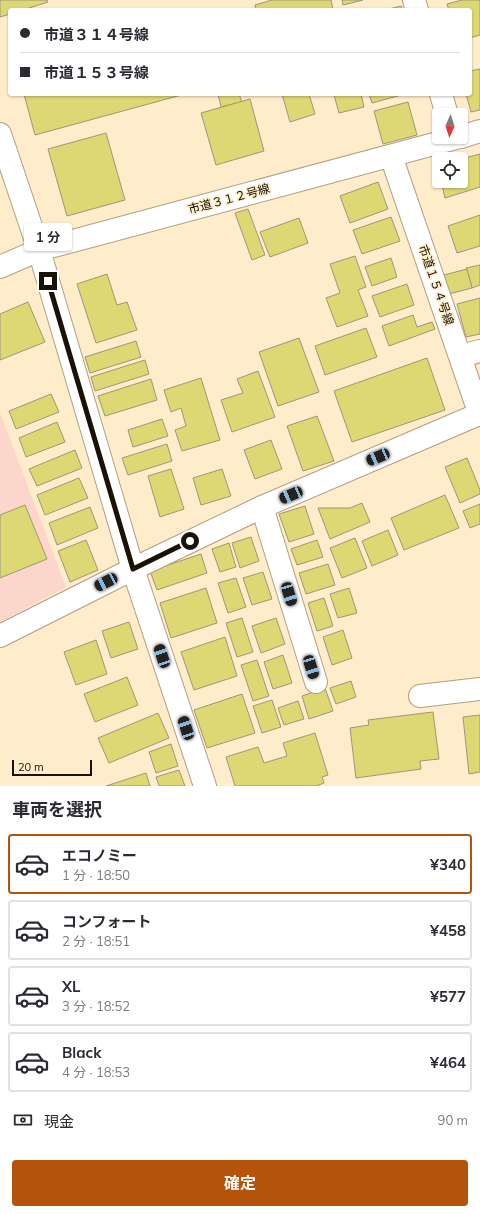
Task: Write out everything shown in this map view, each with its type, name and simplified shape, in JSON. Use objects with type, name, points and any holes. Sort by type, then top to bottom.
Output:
[{"type":"street","points":[[442,96],[445,108]]},
{"type":"street","name":"市道３１２号線","points":[[468,134],[480,131]]},
{"type":"street","points":[[0,134],[39,250],[133,569],[205,786]]},
{"type":"street","name":"市道３１２号線","points":[[0,267],[39,250],[433,144]]},
{"type":"street","name":"市道１５４号線","points":[[391,156],[470,353],[480,414]]},
{"type":"street","points":[[0,636],[133,569],[262,507],[480,414]]},
{"type":"street","points":[[262,507],[316,682]]},
{"type":"street","points":[[420,696],[480,689]]},
{"type":"shaded area","points":[[0,413],[66,587],[0,622],[0,578],[47,559],[25,505],[0,515]]},
{"type":"building","points":[[0,0],[47,0],[48,2],[29,8],[8,8],[8,15],[0,17]]},
{"type":"building","points":[[272,0],[331,0],[333,8],[256,8],[255,5]]},
{"type":"building","points":[[342,0],[363,0],[343,5]]},
{"type":"building","points":[[462,0],[480,0],[480,35],[472,37],[472,8],[448,8],[447,4]]},
{"type":"building","points":[[480,69],[480,110],[471,112],[467,96],[472,96],[472,71]]},
{"type":"building","points":[[25,96],[178,96],[35,135]]},
{"type":"building","points":[[218,96],[240,96],[242,102],[221,107]]},
{"type":"building","points":[[283,96],[310,96],[315,114],[290,122]]},
{"type":"building","points":[[334,96],[361,96],[364,107],[339,113]]},
{"type":"building","points":[[370,96],[398,96],[372,103]]},
{"type":"building","points":[[250,99],[264,151],[216,165],[201,113]]},
{"type":"building","points":[[408,102],[417,135],[383,144],[374,111]]},
{"type":"building","points":[[106,133],[125,200],[67,216],[48,149]]},
{"type":"building","points":[[480,154],[480,187],[445,198],[443,188],[468,188],[468,157]]},
{"type":"building","points":[[378,182],[388,209],[350,223],[340,196]]},
{"type":"building","points":[[248,209],[265,255],[252,260],[235,213]]},
{"type":"building","points":[[480,215],[480,246],[457,253],[448,226]]},
{"type":"building","points":[[391,217],[400,241],[362,254],[353,230]]},
{"type":"building","points":[[299,218],[308,243],[270,257],[260,232]]},
{"type":"building","points":[[355,256],[366,287],[358,290],[368,316],[337,327],[326,298],[340,293],[330,264]]},
{"type":"building","points":[[391,258],[397,277],[372,286],[365,267]]},
{"type":"building","points":[[480,265],[480,285],[472,288],[466,268]]},
{"type":"building","points":[[467,269],[472,288],[449,294],[444,275]]},
{"type":"building","points":[[107,274],[117,305],[127,302],[137,330],[96,343],[77,284]]},
{"type":"building","points":[[407,284],[414,305],[380,317],[372,296]]},
{"type":"building","points":[[480,298],[480,334],[466,337],[457,304]]},
{"type":"building","points":[[28,302],[45,342],[0,360],[0,314]]},
{"type":"building","points":[[413,315],[417,327],[432,322],[435,329],[389,346],[382,326]]},
{"type":"building","points":[[366,328],[377,357],[325,375],[315,346]]},
{"type":"building","points":[[299,338],[319,392],[278,406],[259,352]]},
{"type":"building","points":[[136,341],[141,357],[90,373],[85,357]]},
{"type":"building","points":[[427,358],[445,410],[352,442],[334,391]]},
{"type":"building","points":[[145,360],[149,374],[95,391],[91,377]]},
{"type":"building","points":[[258,371],[275,417],[232,432],[221,400],[243,393],[237,379]]},
{"type":"building","points":[[201,378],[220,440],[182,451],[175,430],[186,426],[181,408],[171,412],[164,390]]},
{"type":"building","points":[[151,379],[157,400],[105,416],[98,396]]},
{"type":"building","points":[[51,394],[59,412],[16,429],[9,411]]},
{"type":"building","points":[[317,416],[334,461],[303,471],[287,426]]},
{"type":"building","points":[[162,419],[168,436],[133,447],[128,430]]},
{"type":"building","points":[[57,422],[65,442],[26,457],[19,438]]},
{"type":"building","points":[[271,440],[282,469],[255,479],[244,450]]},
{"type":"building","points":[[167,444],[172,461],[128,475],[122,458]]},
{"type":"building","points":[[75,450],[82,468],[37,486],[29,469]]},
{"type":"building","points":[[467,458],[480,490],[480,494],[460,503],[445,467]]},
{"type":"building","points":[[171,469],[184,509],[160,517],[148,476]]},
{"type":"building","points":[[222,469],[231,496],[201,505],[193,478]]},
{"type":"building","points":[[79,478],[88,498],[45,515],[37,495]]},
{"type":"building","points":[[445,495],[459,528],[404,550],[391,518]]},
{"type":"building","points":[[362,503],[370,522],[330,539],[318,508],[350,508]]},
{"type":"building","points":[[480,504],[480,524],[470,528],[463,511]]},
{"type":"building","points":[[25,505],[47,559],[0,578],[0,515]]},
{"type":"building","points":[[305,506],[314,534],[289,542],[279,514]]},
{"type":"building","points":[[90,507],[98,528],[57,545],[49,523]]},
{"type":"building","points":[[388,530],[398,555],[372,566],[362,541]]},
{"type":"building","points":[[251,537],[259,561],[240,568],[232,543]]},
{"type":"building","points":[[355,538],[367,568],[342,578],[330,548]]},
{"type":"building","points":[[86,540],[98,570],[70,582],[58,551]]},
{"type":"building","points":[[317,540],[323,557],[297,565],[291,549]]},
{"type":"building","points":[[229,543],[236,567],[220,572],[212,549]]},
{"type":"building","points":[[201,554],[207,573],[157,590],[150,571]]},
{"type":"building","points":[[328,564],[335,585],[306,594],[299,573]]},
{"type":"building","points":[[263,572],[272,599],[252,605],[243,578]]},
{"type":"building","points":[[236,578],[246,607],[228,613],[218,583]]},
{"type":"building","points":[[206,588],[217,623],[171,638],[160,603]]},
{"type":"building","points":[[349,588],[357,613],[338,618],[330,594]]},
{"type":"building","points":[[324,598],[333,626],[317,631],[308,603]]},
{"type":"building","points":[[242,618],[253,652],[237,657],[226,623]]},
{"type":"building","points":[[276,618],[285,644],[261,653],[252,626]]},
{"type":"building","points":[[129,622],[138,649],[111,658],[102,631]]},
{"type":"building","points":[[343,630],[352,658],[332,665],[323,637]]},
{"type":"building","points":[[225,637],[237,676],[194,690],[181,652]]},
{"type":"building","points":[[96,640],[107,674],[76,685],[64,652]]},
{"type":"building","points":[[283,655],[292,683],[273,689],[264,662]]},
{"type":"building","points":[[257,660],[269,696],[253,701],[241,665]]},
{"type":"building","points":[[127,677],[138,705],[95,722],[84,694]]},
{"type":"building","points":[[351,681],[356,697],[336,704],[330,688]]},
{"type":"building","points":[[325,688],[333,711],[309,719],[302,696]]},
{"type":"building","points":[[242,694],[255,733],[207,748],[194,710]]},
{"type":"building","points":[[272,700],[281,727],[262,733],[253,706]]},
{"type":"building","points":[[298,701],[304,719],[284,725],[278,708]]},
{"type":"building","points":[[433,712],[439,759],[420,761],[421,769],[356,778],[350,728],[369,725],[368,720]]},
{"type":"building","points":[[158,713],[169,738],[109,763],[98,738]]},
{"type":"building","points":[[480,715],[480,772],[469,774],[463,717]]},
{"type":"building","points":[[315,733],[328,775],[322,777],[324,783],[316,786],[235,786],[226,757],[258,747],[264,763],[287,756],[283,743]]},
{"type":"building","points":[[171,744],[178,766],[156,773],[149,752]]},
{"type":"building","points":[[179,770],[185,786],[159,786],[156,777]]},
{"type":"building","points":[[146,773],[150,786],[106,786]]},
{"type":"route","points":[[48,281],[133,569],[190,541]]}]
